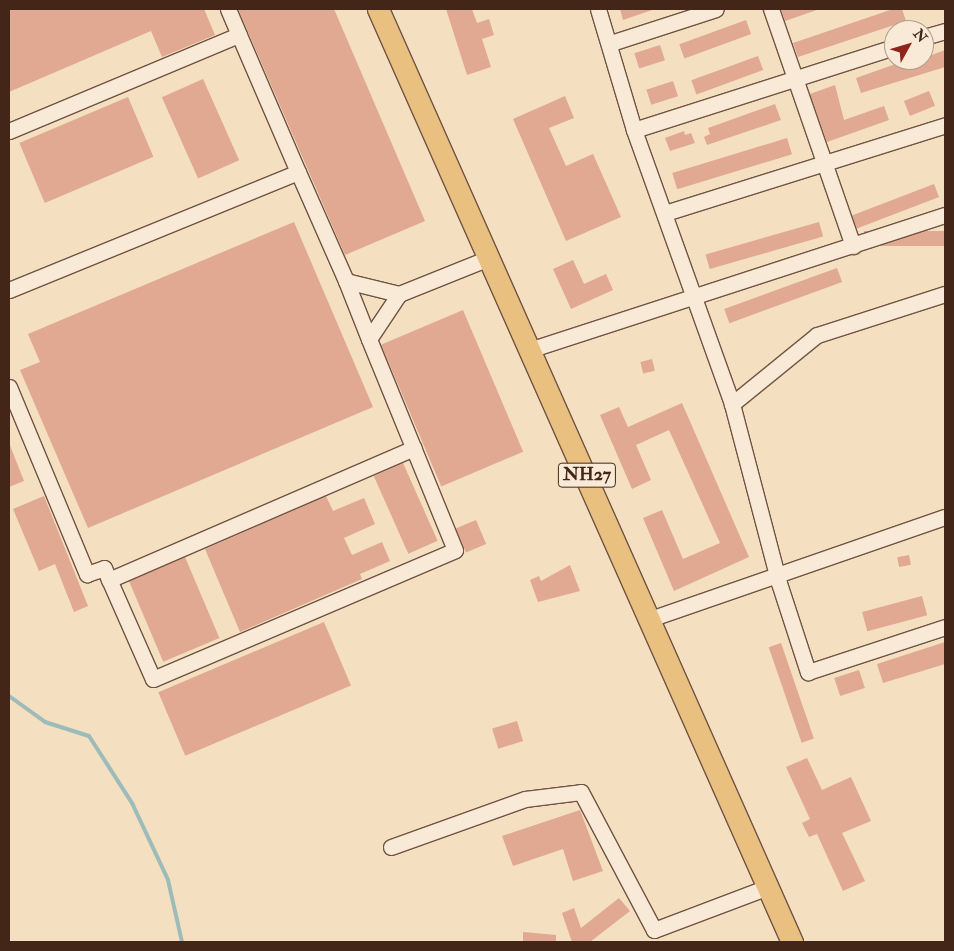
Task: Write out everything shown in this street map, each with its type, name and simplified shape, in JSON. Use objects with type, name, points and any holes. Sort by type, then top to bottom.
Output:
[{"type":"highway","name":"NH27","points":[[378,9],[486,259],[532,349],[792,942]]},
{"type":"street","points":[[9,387],[87,574],[104,568],[153,679],[455,550],[346,281],[228,9]]},
{"type":"street","points":[[598,9],[610,43],[634,130],[732,404],[776,574],[808,672],[945,626]]},
{"type":"street","points":[[610,43],[716,9]]},
{"type":"street","points":[[771,9],[853,246]]},
{"type":"street","points":[[9,131],[239,35]]},
{"type":"street","points":[[634,130],[884,50]]},
{"type":"street","points":[[665,213],[945,125]]},
{"type":"street","points":[[9,290],[298,172]]},
{"type":"street","points":[[532,349],[945,215]]},
{"type":"street","points":[[369,339],[399,294],[486,259]]},
{"type":"street","points":[[346,281],[399,294]]},
{"type":"street","points":[[732,404],[817,335],[945,294]]},
{"type":"street","points":[[109,580],[414,448]]},
{"type":"street","points":[[650,619],[945,517]]},
{"type":"street","points":[[391,847],[525,799],[581,792],[654,930],[768,887]]},
{"type":"building","points":[[9,9],[204,9],[215,35],[162,57],[151,31],[9,92]]},
{"type":"building","points":[[238,9],[334,9],[425,221],[345,255]]},
{"type":"building","points":[[446,9],[472,9],[477,23],[489,19],[494,35],[482,39],[491,67],[467,75]]},
{"type":"building","points":[[620,9],[652,9],[652,10],[623,20]]},
{"type":"building","points":[[781,9],[816,9],[817,10],[785,21]]},
{"type":"building","points":[[893,9],[902,9],[906,20],[884,20],[884,28],[798,57],[793,43]]},
{"type":"building","points":[[746,20],[751,34],[684,58],[679,44]]},
{"type":"building","points":[[660,45],[665,60],[639,69],[634,53]]},
{"type":"building","points":[[945,50],[945,67],[861,93],[856,78],[884,68],[884,70],[934,70],[934,54]]},
{"type":"building","points":[[758,56],[763,70],[696,94],[691,80]]},
{"type":"building","points":[[203,79],[239,160],[198,179],[162,97]]},
{"type":"building","points":[[673,81],[678,96],[651,105],[646,90]]},
{"type":"building","points":[[835,85],[844,120],[884,106],[889,120],[827,142],[810,94]]},
{"type":"building","points":[[929,91],[935,106],[910,116],[904,101]]},
{"type":"building","points":[[565,96],[574,118],[549,128],[566,166],[593,154],[621,217],[566,241],[513,119]]},
{"type":"building","points":[[128,97],[153,157],[45,203],[19,143]]},
{"type":"building","points":[[775,104],[781,120],[707,145],[704,137],[710,134],[708,128]]},
{"type":"building","points":[[684,131],[685,135],[691,133],[695,143],[670,151],[665,138]]},
{"type":"building","points":[[787,138],[792,154],[677,189],[672,173]]},
{"type":"building","points":[[934,184],[939,197],[857,229],[852,216]]},
{"type":"building","points":[[294,222],[373,407],[88,528],[20,370],[40,362],[28,334]]},
{"type":"building","points":[[819,222],[823,236],[710,269],[706,255]]},
{"type":"building","points":[[864,231],[945,231],[945,246],[864,246]]},
{"type":"building","points":[[573,260],[584,284],[606,274],[613,290],[571,309],[553,269]]},
{"type":"building","points":[[837,268],[842,282],[729,323],[724,309]]},
{"type":"building","points":[[463,310],[523,452],[441,487],[381,345]]},
{"type":"building","points":[[652,359],[655,371],[643,374],[640,362]]},
{"type":"building","points":[[682,403],[749,557],[674,591],[643,518],[662,510],[683,559],[720,543],[669,430],[636,445],[651,480],[632,489],[600,415],[619,407],[628,427]]},
{"type":"building","points":[[9,443],[24,481],[9,487]]},
{"type":"building","points":[[403,463],[438,541],[408,554],[374,476]]},
{"type":"building","points":[[44,496],[88,606],[74,612],[55,564],[39,571],[13,509]]},
{"type":"building","points":[[326,496],[333,511],[364,498],[375,524],[344,538],[352,555],[382,542],[390,561],[360,574],[362,579],[240,632],[205,549]]},
{"type":"building","points":[[476,520],[486,544],[466,553],[456,529]]},
{"type":"building","points":[[909,555],[911,565],[899,567],[897,557]]},
{"type":"building","points":[[185,557],[219,638],[163,662],[129,581]]},
{"type":"building","points":[[570,565],[580,591],[538,602],[530,580],[539,576],[541,581]]},
{"type":"building","points":[[922,596],[927,615],[867,631],[862,612]]},
{"type":"building","points":[[324,622],[351,686],[185,756],[158,692]]},
{"type":"building","points":[[945,642],[945,664],[883,683],[877,664]]},
{"type":"building","points":[[781,643],[814,738],[802,743],[769,647]]},
{"type":"building","points":[[859,670],[865,688],[840,696],[834,678]]},
{"type":"building","points":[[517,721],[523,741],[498,749],[492,729]]},
{"type":"building","points":[[807,758],[822,790],[851,777],[871,821],[842,833],[865,881],[843,891],[817,834],[809,837],[802,823],[810,819],[786,767]]},
{"type":"building","points":[[580,810],[603,871],[573,881],[563,849],[513,866],[502,836]]},
{"type":"building","points":[[619,898],[630,911],[590,942],[572,942],[562,913],[574,908],[581,928]]},
{"type":"building","points":[[523,932],[556,935],[556,942],[523,942]]},
{"type":"waterway","points":[[9,696],[45,722],[89,736],[132,803],[168,880],[182,942]]}]
